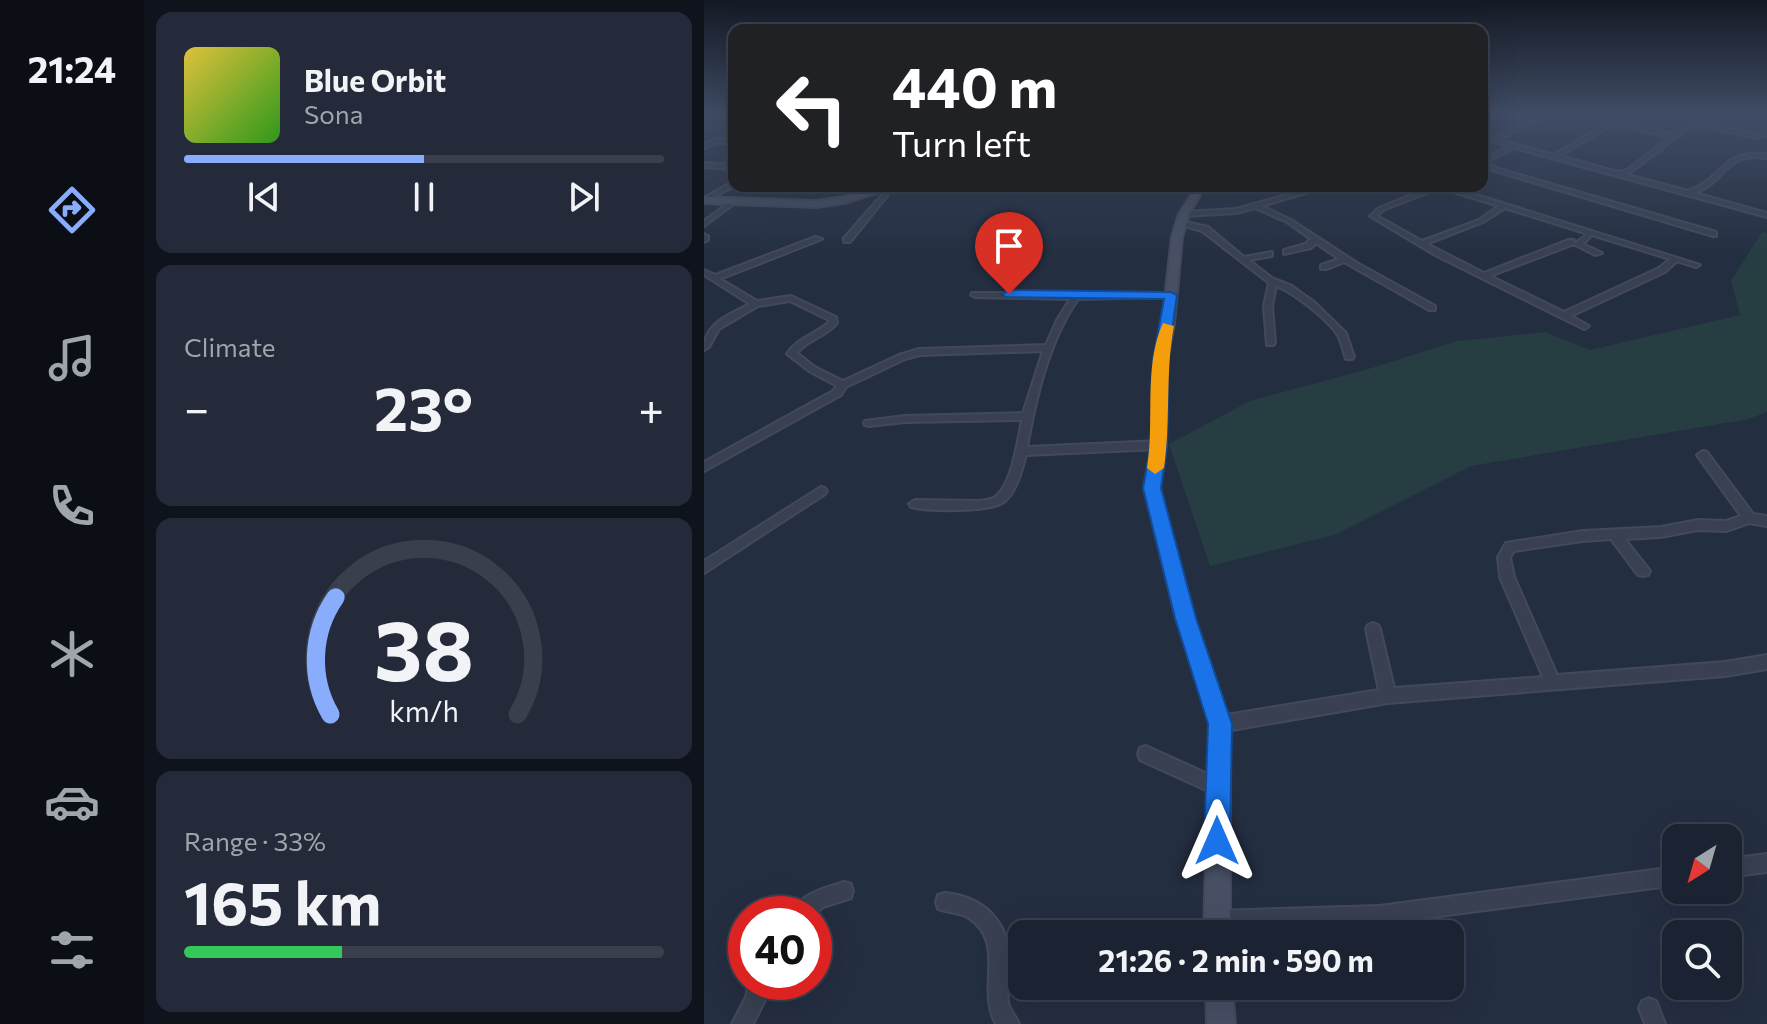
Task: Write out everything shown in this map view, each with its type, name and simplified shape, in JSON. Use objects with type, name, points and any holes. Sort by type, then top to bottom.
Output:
[{"type":"street","points":[[1573,162],[1767,215]]},
{"type":"street","points":[[1618,174],[1626,173],[1641,162]]},
{"type":"street","points":[[1689,193],[1702,189],[1731,162]]},
{"type":"street","points":[[704,165],[728,167]]},
{"type":"street","points":[[1488,167],[1713,234]]},
{"type":"street","points":[[704,200],[728,186]]},
{"type":"street","points":[[704,200],[816,204],[873,192]]},
{"type":"street","points":[[847,240],[887,192]]},
{"type":"street","points":[[1197,192],[1182,218],[1161,360],[1159,445],[1152,488],[1185,618],[1220,724],[1217,920]]},
{"type":"street","points":[[1182,218],[1262,206],[1306,192]]},
{"type":"street","points":[[1425,192],[1373,213],[1380,222],[1585,326]]},
{"type":"street","points":[[1458,192],[1696,265]]},
{"type":"street","points":[[704,224],[736,200]]},
{"type":"street","points":[[1722,202],[1724,211]]},
{"type":"street","points":[[1262,206],[1345,259],[1432,308]]},
{"type":"street","points":[[1423,243],[1481,221],[1502,207]]},
{"type":"street","points":[[1569,227],[1581,217]]},
{"type":"street","points":[[1182,218],[1205,229],[1273,283],[1287,287],[1315,307],[1343,335],[1349,357]]},
{"type":"street","points":[[1598,253],[1578,244],[1593,233],[1627,236]]},
{"type":"street","points":[[715,278],[818,239]]},
{"type":"street","points":[[1287,252],[1308,246],[1315,240]]},
{"type":"street","points":[[1485,275],[1571,242]]},
{"type":"street","points":[[1244,259],[1269,254]]},
{"type":"street","points":[[1324,267],[1345,259]]},
{"type":"street","points":[[1565,315],[1603,298],[1617,288],[1662,270],[1675,259]]},
{"type":"street","points":[[704,272],[756,304]]},
{"type":"street","points":[[1270,343],[1268,306],[1273,283]]},
{"type":"street","points":[[975,295],[1171,295]]},
{"type":"street","points":[[915,504],[980,505],[999,500],[1022,451],[1028,416],[1050,348],[1066,309],[1076,297]]},
{"type":"street","points":[[704,347],[715,327],[756,304],[791,298],[833,319],[826,331],[801,343],[792,354],[843,385]]},
{"type":"street","points":[[704,467],[837,393],[843,385],[902,357],[919,352],[1050,348]]},
{"type":"street","points":[[869,423],[1028,416]]},
{"type":"street","points":[[1022,451],[1159,445]]},
{"type":"street","points":[[1703,455],[1749,518]]},
{"type":"street","points":[[704,568],[821,491]]},
{"type":"street","points":[[1552,681],[1507,577],[1505,551],[1524,544],[1661,532],[1698,525],[1726,526],[1749,518],[1767,521]]},
{"type":"street","points":[[1614,534],[1643,571]]},
{"type":"street","points":[[1373,629],[1388,696]]},
{"type":"street","points":[[1220,724],[1388,696],[1764,667]]},
{"type":"street","points":[[1146,754],[1217,787]]},
{"type":"street","points":[[1742,866],[1767,863]]},
{"type":"street","points":[[1317,920],[1379,915],[1662,878]]},
{"type":"street","points":[[829,896],[844,891]]},
{"type":"street","points":[[945,902],[965,904],[981,914],[995,931],[1001,955],[996,1005],[1009,1024]]},
{"type":"street","points":[[742,1024],[755,1000]]},
{"type":"street","points":[[1220,1000],[1221,1024]]},
{"type":"green space","points":[[1762,232],[1767,233],[1767,412],[1749,419],[1471,466],[1337,534],[1210,566],[1169,444],[1250,401],[1457,341],[1545,332],[1590,350],[1740,315],[1731,281]]},
{"type":"slow traffic","points":[[1155,468],[1159,445],[1161,360],[1168,326]]},
{"type":"route","points":[[1009,294],[1076,297],[1171,295],[1161,360],[1159,445],[1152,488],[1185,618],[1220,724],[1217,841]]}]
